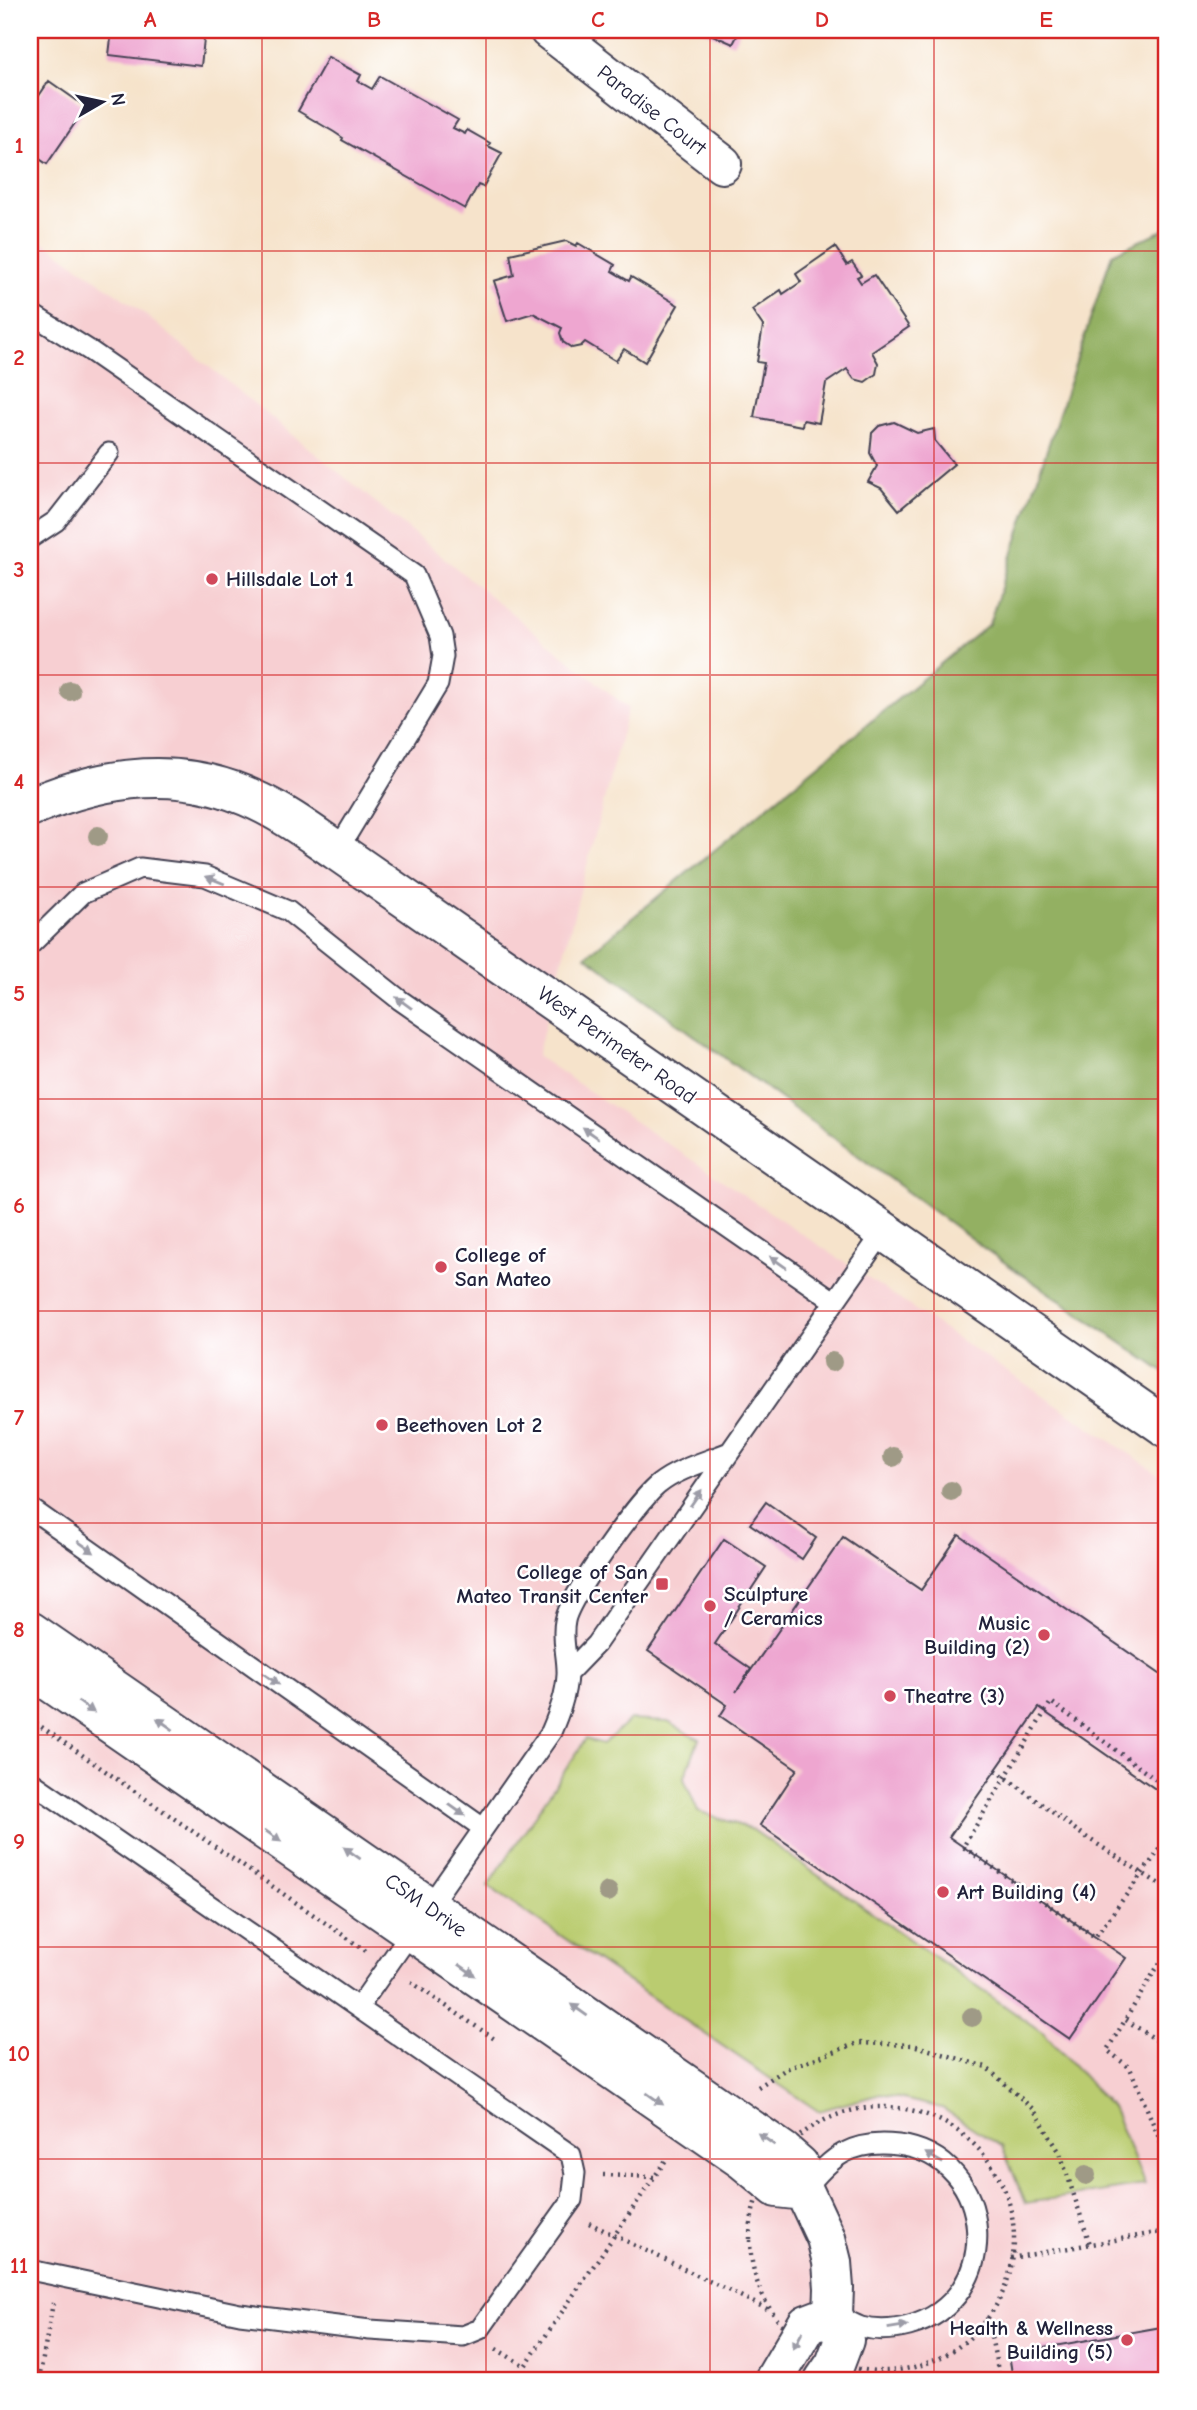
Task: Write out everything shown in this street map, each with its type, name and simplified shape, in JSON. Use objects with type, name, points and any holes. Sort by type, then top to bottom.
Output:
[{"type":"street","name":"Paradise Court","points":[[549,30],[722,164]]},
{"type":"street","name":"West Perimeter Road","points":[[30,807],[61,794],[100,783],[135,778],[173,778],[214,785],[259,802],[337,851],[1167,1428]]},
{"type":"street","name":"CSM Drive","points":[[30,1631],[420,1919],[774,2165],[799,2165],[804,2191],[827,2238],[833,2275],[833,2314],[844,2340],[830,2372]]},
{"type":"street","name":"CSM Drive","points":[[30,1668],[420,1919]]},
{"type":"street","points":[[774,2380],[807,2324],[833,2314]]},
{"type":"lane","points":[[30,313],[89,349],[414,575],[440,636],[443,656],[438,684],[337,851]]},
{"type":"lane","points":[[30,538],[56,521],[109,453]]},
{"type":"lane","points":[[30,945],[83,893],[141,868],[205,876],[288,911],[400,1000],[834,1301]]},
{"type":"lane","points":[[567,1674],[596,1644],[884,1231]]},
{"type":"lane","points":[[358,2008],[551,1732],[562,1706],[567,1674],[563,1640],[564,1622],[570,1604],[642,1501],[658,1484],[679,1472],[727,1453]]},
{"type":"lane","points":[[30,1508],[483,1828]]},
{"type":"lane","points":[[30,1780],[571,2155],[575,2173],[572,2200],[480,2329],[463,2336],[370,2330],[240,2314],[30,2270]]},
{"type":"lane","points":[[804,2191],[823,2166],[850,2149],[881,2143],[913,2147],[942,2161],[963,2185],[976,2215],[978,2246],[969,2277],[951,2303],[925,2321],[894,2330],[862,2327],[833,2314]]},
{"type":"path","points":[[1167,1788],[1051,1702],[963,1847],[1095,1937],[1167,1840]]},
{"type":"path","points":[[996,1770],[1080,1833],[1167,1889]]},
{"type":"path","points":[[1167,1951],[1107,2050],[1130,2068],[1167,2157]]},
{"type":"path","points":[[1126,2020],[1167,2047]]},
{"type":"path","points":[[758,2087],[786,2069],[858,2043],[913,2045],[986,2067],[1034,2110],[1060,2153],[1090,2244]]},
{"type":"path","points":[[564,2210],[768,2310],[830,2372],[888,2375],[962,2347],[1003,2298],[1017,2227],[998,2173],[974,2143],[914,2109],[864,2105],[812,2125],[774,2165],[752,2214],[751,2267],[768,2310]]},
{"type":"path","points":[[471,2334],[525,2366],[668,2157]]},
{"type":"path","points":[[575,2173],[654,2177]]},
{"type":"path","points":[[1011,2258],[1167,2231]]},
{"type":"path","points":[[39,2380],[54,2301]]},
{"type":"path","points":[[987,2317],[1000,2380]]},
{"type":"shaded area","name":"College of San Mateo","points":[[30,232],[138,309],[628,708],[537,1056],[1167,1479],[1167,2380],[30,2380]]},
{"type":"green space","points":[[1167,228],[1167,1374],[985,1249],[586,956],[989,624],[1112,254]]},
{"type":"green space","points":[[630,1720],[668,1722],[699,1739],[684,1779],[698,1811],[753,1830],[1045,2034],[1113,2109],[1145,2185],[1026,2203],[1002,2147],[942,2108],[881,2094],[818,2111],[488,1886],[586,1739],[603,1744]]},
{"type":"building","points":[[112,30],[205,30],[201,66],[109,55]]},
{"type":"building","points":[[701,30],[740,30],[733,44]]},
{"type":"building","points":[[328,57],[361,75],[358,81],[372,89],[380,76],[458,120],[453,128],[465,134],[467,130],[502,153],[483,187],[478,185],[465,209],[342,140],[343,138],[334,132],[298,111]]},
{"type":"building","points":[[49,81],[86,107],[47,164],[32,154],[30,157],[30,109]]},
{"type":"building","points":[[566,241],[576,246],[578,243],[615,265],[612,271],[629,281],[631,277],[678,305],[645,362],[624,349],[616,361],[585,342],[572,348],[563,342],[560,333],[562,328],[533,313],[507,321],[494,281],[514,275],[510,254]]},
{"type":"building","points":[[835,247],[847,265],[852,262],[861,275],[857,277],[861,283],[874,275],[909,327],[872,352],[878,363],[876,374],[865,382],[854,379],[847,369],[826,383],[819,423],[803,420],[802,426],[754,417],[764,363],[757,362],[763,326],[752,310],[781,290],[783,294],[801,282],[796,274]]},
{"type":"building","points":[[894,422],[917,433],[934,429],[935,441],[954,464],[899,510],[881,488],[868,482],[877,466],[870,453],[872,433],[879,426]]},
{"type":"building","points":[[766,1502],[816,1538],[802,1559],[750,1524]]},
{"type":"building","points":[[959,1535],[1167,1679],[1167,1797],[1039,1708],[949,1837],[1126,1958],[1070,2039],[760,1825],[797,1769],[720,1716],[727,1705],[648,1651],[724,1539],[766,1567],[715,1644],[751,1669],[736,1692],[843,1537],[921,1590]]},
{"type":"building","name":"Health & Wellness Building (5)","points":[[1167,2326],[1167,2380],[1013,2380],[1009,2354]]},
{"type":"place","name":"Hillsdale Lot 1","points":[[212,579]]},
{"type":"place","name":"College of San Mateo","points":[[441,1267]]},
{"type":"place","name":"Beethoven Lot 2","points":[[382,1425]]},
{"type":"place","name":"College of San Mateo Transit Center","points":[[662,1584]]},
{"type":"place","name":"Sculpture / Ceramics","points":[[710,1606]]},
{"type":"place","name":"Music Building (2)","points":[[1044,1635]]},
{"type":"place","name":"Theatre (3)","points":[[890,1696]]},
{"type":"place","name":"Art Building (4)","points":[[943,1892]]},
{"type":"place","name":"Health & Wellness Building (5)","points":[[1127,2340]]}]
